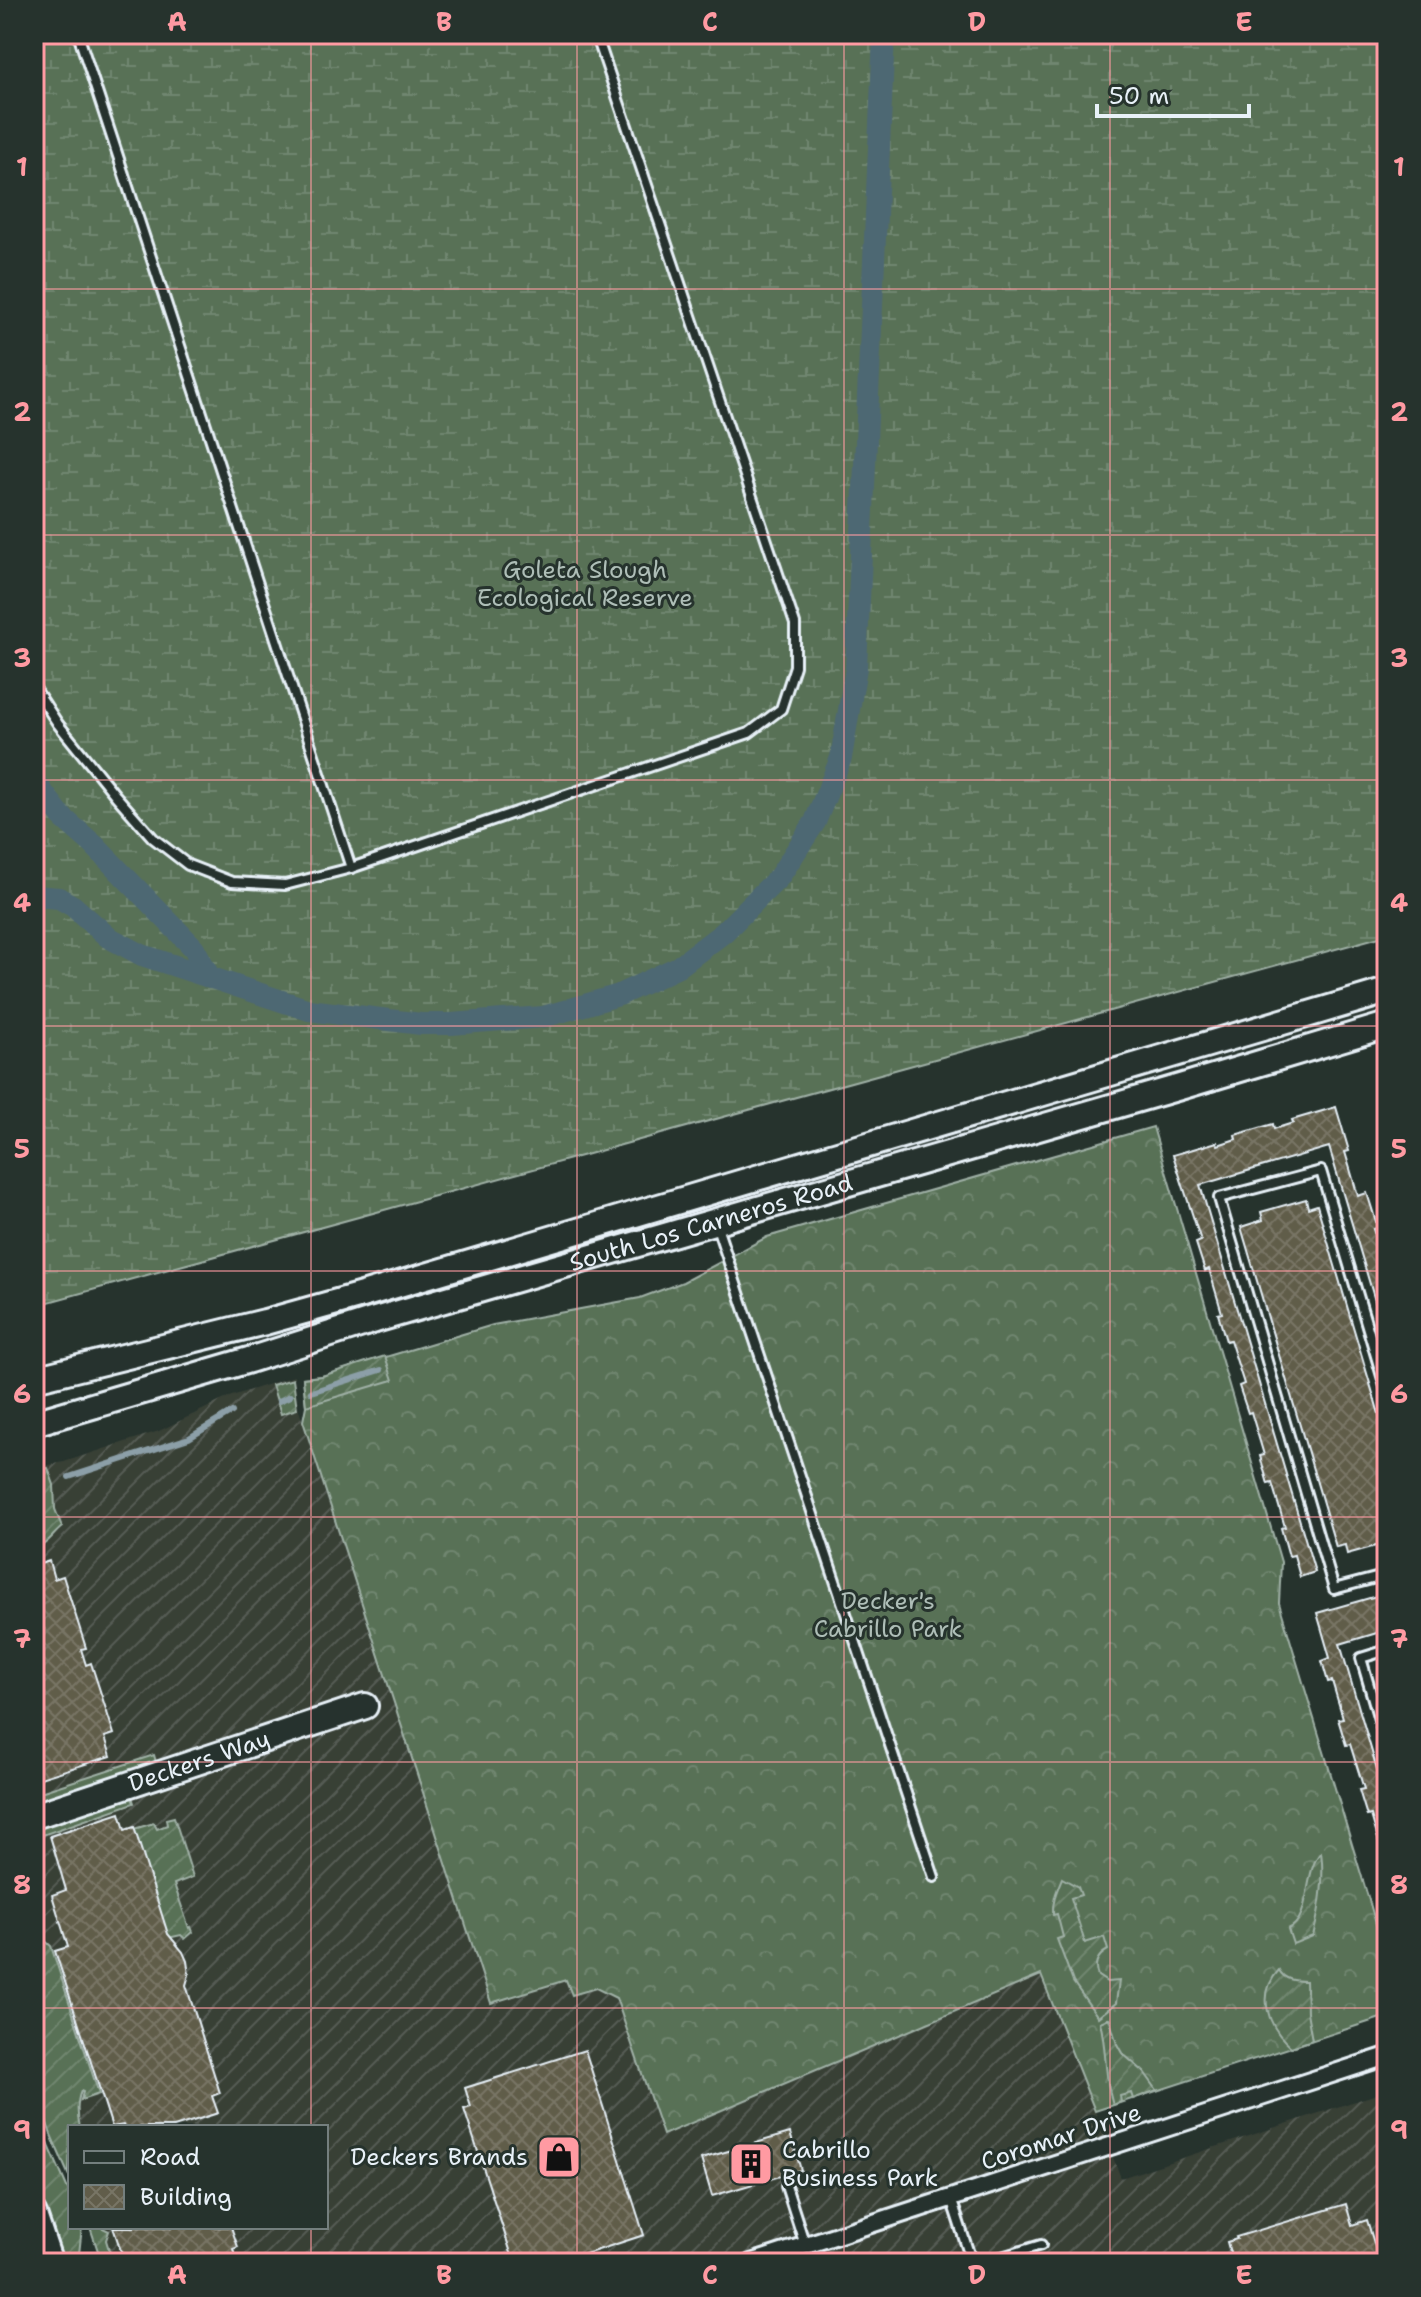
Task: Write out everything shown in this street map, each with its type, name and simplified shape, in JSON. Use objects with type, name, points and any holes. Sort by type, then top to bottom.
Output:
[{"type":"main road","name":"South Los Carneros Road","points":[[34,1379],[362,1295],[1387,992]]},
{"type":"main road","name":"South Los Carneros Road","points":[[34,1423],[375,1320],[1387,1025]]},
{"type":"main road","name":"Deckers Way","points":[[34,1816],[365,1706]]},
{"type":"main road","points":[[34,2215],[50,2263]]},
{"type":"street","name":"Coromar Drive","points":[[751,2263],[1387,2056]]},
{"type":"lane","points":[[78,34],[351,868]]},
{"type":"lane","points":[[34,687],[58,724],[153,838],[188,865],[232,882],[285,885],[351,868],[749,733],[781,709],[795,666],[795,624],[596,34]]},
{"type":"lane","points":[[1387,1393],[1321,1171],[1219,1198],[1334,1589],[1387,1575]]},
{"type":"lane","points":[[715,1223],[934,1877]]},
{"type":"lane","points":[[1387,1650],[1361,1658],[1387,1747]]},
{"type":"lane","points":[[786,2186],[806,2245]]},
{"type":"lane","points":[[951,2198],[972,2263]]},
{"type":"lane","points":[[982,2263],[1041,2245]]},
{"type":"shaded area","points":[[294,1376],[298,1407],[491,2002],[566,1980],[596,1988],[616,1998],[663,2134],[1042,1975],[1121,2178],[1386,2091],[1387,2263],[104,2263],[94,2229],[328,2229],[328,2125],[69,2125],[34,2045],[34,1468],[64,1462],[159,1431],[229,1397]]},
{"type":"green space","name":"Goleta Slough Ecological Reserve","points":[[34,34],[150,34],[154,45],[187,34],[1387,34],[1387,935],[34,1306]]},
{"type":"green space","name":"Decker's Cabrillo Park","points":[[1153,1127],[1281,1562],[1279,1603],[1387,1960],[1387,2016],[1095,2111],[1041,1975],[663,2135],[616,1998],[596,1988],[572,1995],[566,1980],[491,2003],[303,1421],[306,1406],[303,1378],[322,1376],[493,1325],[640,1298],[683,1282],[767,1237]]},
{"type":"green space","points":[[385,1356],[393,1380],[306,1406],[303,1378],[322,1376]]},
{"type":"green space","points":[[293,1379],[297,1409],[281,1414],[272,1385]]},
{"type":"green space","points":[[48,1468],[54,1485],[55,1509],[62,1527],[46,1543],[34,1548],[34,1471]]},
{"type":"green space","points":[[154,1755],[156,1762],[34,1803],[34,1794]]},
{"type":"green space","points":[[132,1797],[134,1803],[37,1837],[34,1829]]},
{"type":"green space","points":[[174,1817],[193,1877],[174,1884],[193,1932],[185,1939],[181,1935],[168,1938],[134,1829],[154,1823],[157,1829],[167,1825],[166,1819]]},
{"type":"green space","points":[[1321,1852],[1321,1894],[1313,1936],[1293,1944],[1288,1929],[1296,1924],[1301,1915],[1315,1860]]},
{"type":"green space","points":[[1062,1878],[1078,1887],[1081,1895],[1071,1898],[1085,1943],[1104,1937],[1108,1950],[1097,1961],[1098,1976],[1107,1982],[1119,1981],[1116,2003],[1098,2017],[1073,1982],[1057,1939],[1063,1937],[1057,1914],[1053,1915],[1053,1905]]},
{"type":"green space","points":[[34,1931],[51,1946],[99,2094],[81,2100],[81,2091],[78,2100],[80,2125],[68,2125],[68,2174],[34,2084]]},
{"type":"green space","points":[[1279,1970],[1287,1978],[1306,1981],[1312,2040],[1291,2047],[1276,2030],[1268,2010],[1268,1990]]},
{"type":"green space","points":[[1109,2018],[1122,2053],[1144,2072],[1157,2090],[1133,2099],[1131,2093],[1120,2096],[1121,2102],[1113,2105],[1100,2022]]},
{"type":"green space","points":[[34,2105],[68,2189],[68,2229],[82,2229],[78,2263],[64,2263],[34,2174]]},
{"type":"green space","points":[[91,2229],[109,2231],[106,2240],[113,2263],[102,2263]]},
{"type":"building","points":[[1336,1107],[1358,1196],[1367,1193],[1378,1228],[1373,1229],[1387,1273],[1387,1341],[1329,1147],[1200,1185],[1315,1572],[1300,1577],[1294,1555],[1289,1556],[1281,1528],[1285,1527],[1260,1456],[1264,1455],[1251,1412],[1248,1413],[1239,1386],[1244,1384],[1230,1340],[1226,1341],[1218,1314],[1222,1313],[1209,1269],[1205,1271],[1196,1243],[1201,1241],[1173,1155],[1217,1142],[1218,1145],[1236,1139],[1235,1135],[1273,1124],[1274,1129],[1293,1123],[1292,1120]]},
{"type":"building","points":[[1306,1199],[1308,1208],[1317,1205],[1387,1441],[1387,1543],[1347,1554],[1345,1545],[1336,1547],[1241,1227],[1263,1220],[1261,1212]]},
{"type":"building","points":[[49,1561],[54,1579],[63,1576],[86,1648],[81,1649],[86,1665],[91,1663],[114,1734],[105,1737],[111,1756],[34,1780],[34,1566]]},
{"type":"building","points":[[1387,1593],[1387,1630],[1340,1644],[1387,1803],[1387,1883],[1380,1860],[1384,1859],[1371,1815],[1367,1816],[1359,1790],[1364,1789],[1350,1744],[1346,1745],[1338,1719],[1343,1718],[1332,1681],[1328,1682],[1322,1661],[1330,1658],[1317,1613]]},
{"type":"building","points":[[1387,1675],[1387,1703],[1380,1677]]},
{"type":"building","points":[[120,1813],[125,1830],[134,1827],[168,1934],[187,1961],[189,1975],[186,1985],[220,2093],[212,2096],[218,2113],[180,2125],[111,2125],[55,1951],[68,1947],[52,1895],[66,1890],[50,1836]]},
{"type":"building","points":[[585,2050],[644,2235],[558,2263],[520,2263],[517,2255],[512,2256],[464,2109],[471,2107],[465,2088]]},
{"type":"building","name":"Cabrillo Business Park","points":[[790,2133],[801,2170],[712,2196],[701,2159]]},
{"type":"building","points":[[1346,2204],[1352,2225],[1367,2220],[1380,2263],[1229,2263],[1232,2260],[1227,2242],[1236,2237]]},
{"type":"building","points":[[114,2229],[232,2229],[238,2247],[233,2249],[237,2263],[125,2263]]},
{"type":"waterway","points":[[34,896],[59,898],[73,906],[108,937],[142,955],[309,1010],[421,1024],[451,1024],[543,1017],[619,995],[678,967],[723,933],[779,877],[815,822],[841,758],[856,668],[884,34]]},
{"type":"waterway","points":[[34,781],[62,817],[94,845],[194,948],[210,978]]},
{"type":"waterway","points":[[311,1392],[381,1370]]},
{"type":"waterway","points":[[279,1401],[290,1396]]},
{"type":"waterway","points":[[69,1477],[189,1438],[232,1412]]},
{"type":"place","name":"Deckers Brands","points":[[559,2157]]},
{"type":"place","name":"Cabrillo Business Park","points":[[751,2164]]}]
